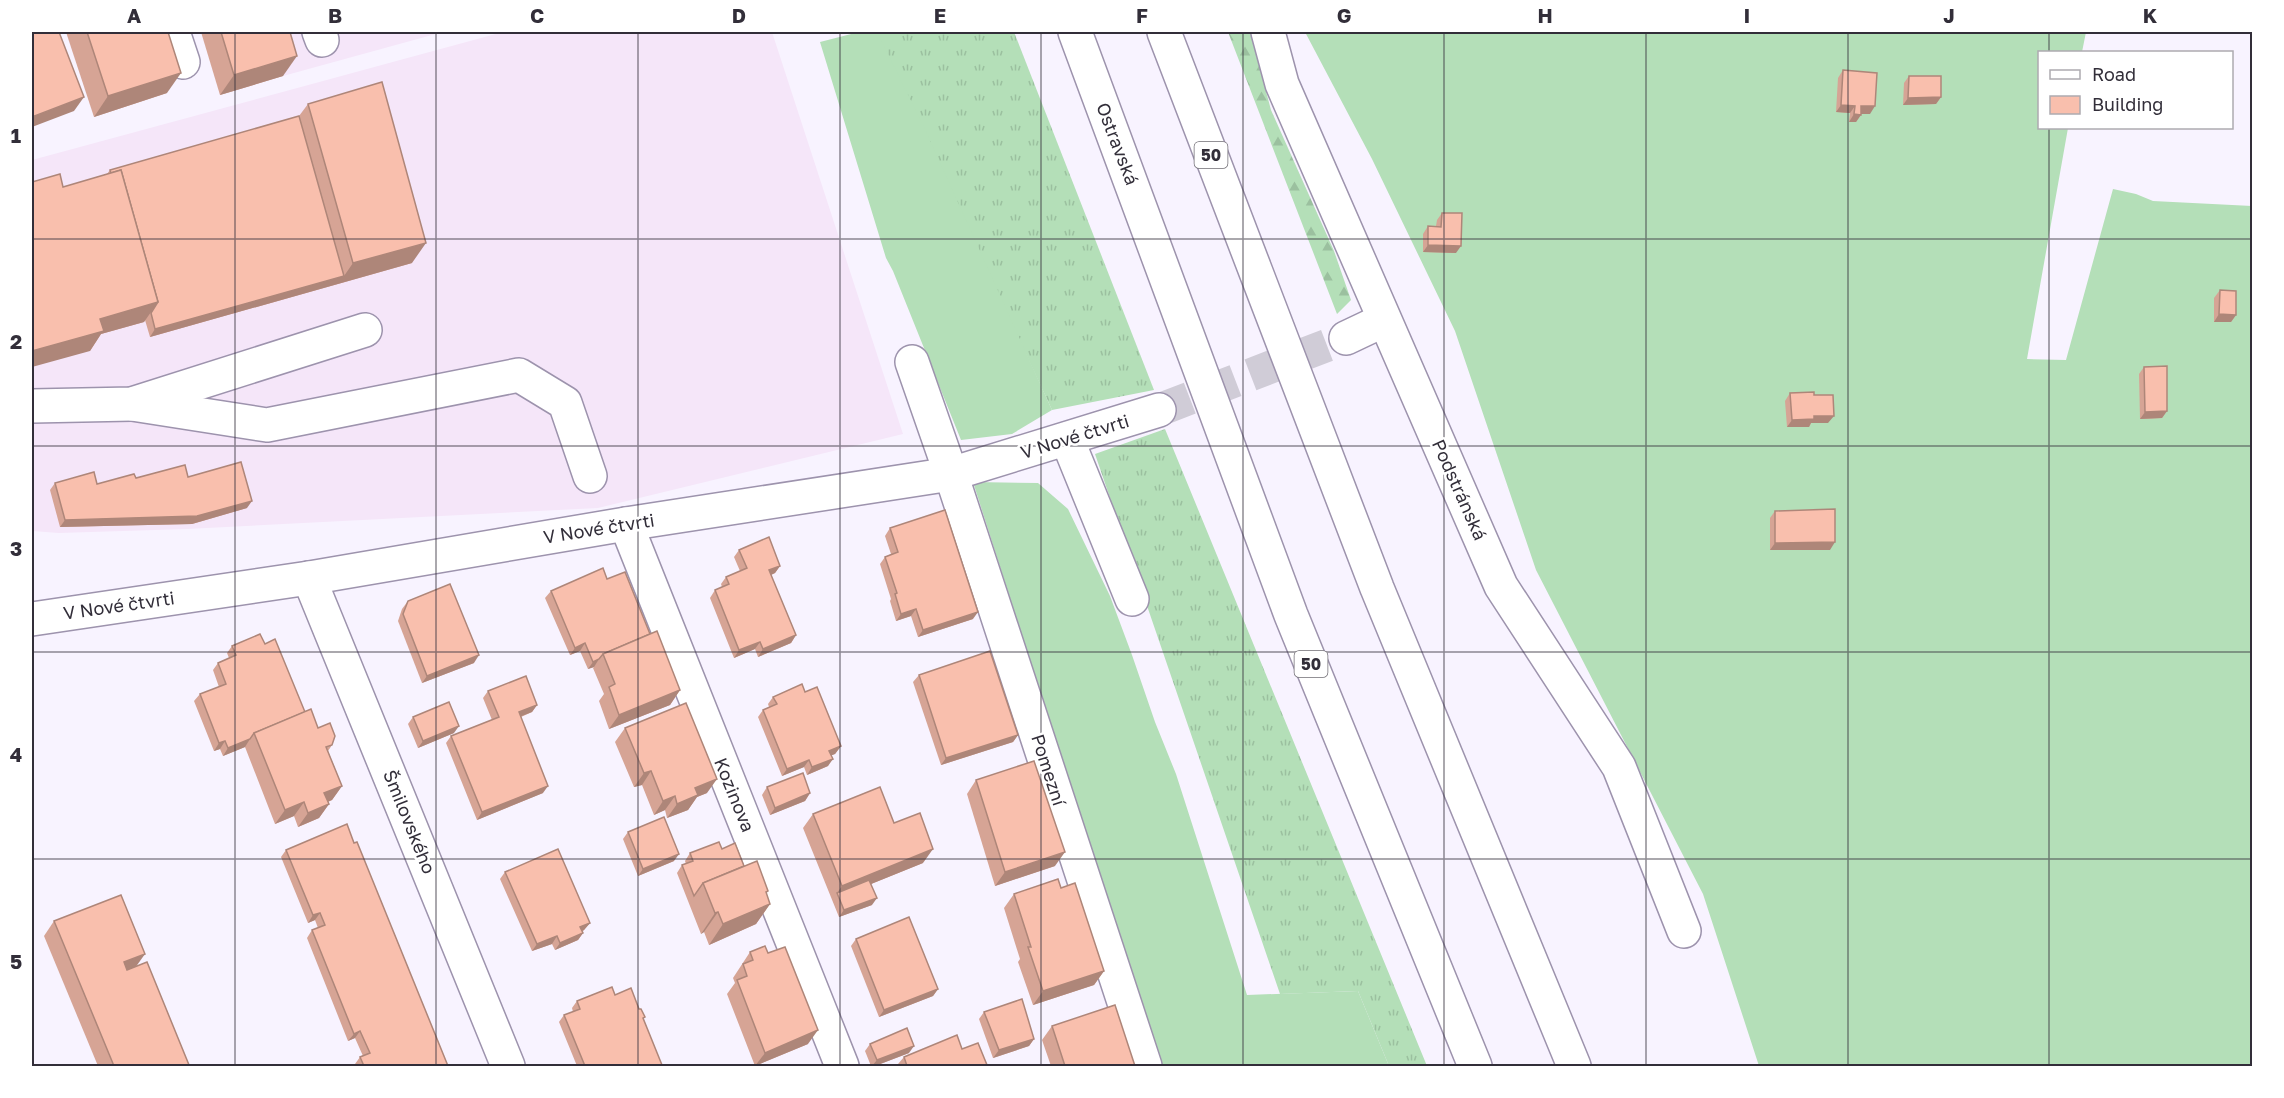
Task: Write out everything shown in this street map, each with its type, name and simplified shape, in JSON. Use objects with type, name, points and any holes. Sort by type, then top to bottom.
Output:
[{"type":"main road","points":[[173,32],[183,62]]},
{"type":"main road","name":"Ostravská","points":[[1075,32],[1160,256],[1291,615],[1475,1066]]},
{"type":"main road","name":"50","points":[[1164,32],[1377,588],[1574,1066]]},
{"type":"main road","name":"Podstránská","points":[[1268,32],[1282,84],[1501,586],[1619,767],[1684,931]]},
{"type":"main road","points":[[1346,338],[1384,320]]},
{"type":"main road","points":[[132,404],[365,330]]},
{"type":"main road","name":"Pomezní","points":[[912,362],[951,474],[1145,1066]]},
{"type":"main road","points":[[32,406],[132,404],[267,425],[519,375],[565,403],[590,476]]},
{"type":"main road","name":"V Nové čtvrti","points":[[32,619],[309,578],[626,524],[951,474],[1159,410]]},
{"type":"main road","points":[[1067,440],[1132,599]]},
{"type":"main road","name":"Kozinova","points":[[626,524],[842,1066]]},
{"type":"main road","name":"Šmilovského","points":[[309,578],[508,1066]]},
{"type":"shaded area","points":[[270,32],[443,32],[283,76]]},
{"type":"shaded area","points":[[503,32],[772,32],[903,434],[598,508],[187,529],[59,533],[32,531],[32,160]]},
{"type":"green space","points":[[859,32],[877,32],[923,125],[1052,410],[1012,434],[961,440],[886,258],[820,42]]},
{"type":"green space","points":[[876,32],[1014,32],[1154,390],[1052,410]]},
{"type":"green space","points":[[1228,32],[1250,32],[1271,110],[1334,251],[1351,300],[1337,314]]},
{"type":"green space","points":[[1305,32],[2086,32],[2082,51],[2038,51],[2038,129],[2068,129],[2027,359],[2066,360],[2113,189],[2136,194],[2153,201],[2252,206],[2252,1066],[1759,1066],[1703,894],[1536,570],[1455,331],[1372,159]]},
{"type":"green space","points":[[1165,429],[1427,1066],[1389,1066],[1358,991],[1280,994],[1095,454]]},
{"type":"green space","points":[[973,482],[1038,483],[1068,509],[1110,596],[1176,774],[1247,995],[1358,991],[1389,1066],[1159,1066]]},
{"type":"building","points":[[32,32],[59,32],[84,97],[32,117]]},
{"type":"building","points":[[87,32],[168,32],[181,73],[108,96]]},
{"type":"building","points":[[221,32],[290,32],[297,56],[234,75]]},
{"type":"building","points":[[1843,70],[1877,73],[1875,106],[1861,106],[1861,115],[1854,114],[1855,106],[1841,105]]},
{"type":"building","points":[[1909,76],[1941,76],[1941,97],[1908,98]]},
{"type":"building","points":[[382,82],[426,243],[353,263],[308,104]]},
{"type":"building","points":[[299,116],[344,276],[155,329],[151,313],[158,302],[121,170],[111,173],[110,170]]},
{"type":"building","points":[[121,170],[158,302],[100,319],[104,331],[32,351],[32,182],[60,174],[63,187]]},
{"type":"building","points":[[1442,213],[1462,213],[1461,246],[1428,245],[1428,226],[1441,227]]},
{"type":"building","points":[[2220,290],[2236,291],[2236,315],[2219,314]]},
{"type":"building","points":[[2167,366],[2167,411],[2145,412],[2144,367]]},
{"type":"building","points":[[1814,392],[1814,395],[1833,395],[1834,416],[1814,416],[1814,419],[1792,420],[1790,393]]},
{"type":"building","points":[[241,462],[252,501],[197,516],[65,520],[55,483],[94,472],[97,484],[134,474],[136,478],[185,465],[188,477]]},
{"type":"building","points":[[1835,509],[1835,542],[1775,543],[1775,511]]},
{"type":"building","points":[[945,510],[978,612],[923,630],[916,609],[901,614],[895,594],[897,593],[885,557],[898,552],[890,528]]},
{"type":"building","points":[[769,537],[780,566],[769,570],[796,635],[763,649],[760,642],[739,650],[715,590],[729,584],[726,577],[747,568],[739,550]]},
{"type":"building","points":[[603,568],[607,579],[625,572],[650,634],[603,654],[593,662],[585,643],[575,648],[551,591]]},
{"type":"building","points":[[450,584],[479,655],[427,676],[403,614],[408,601]]},
{"type":"building","points":[[657,631],[680,690],[619,715],[609,687],[615,684],[603,654]]},
{"type":"building","points":[[260,634],[265,644],[275,639],[305,712],[254,733],[250,739],[228,748],[225,741],[219,743],[200,694],[226,684],[218,663],[236,655],[232,646]]},
{"type":"building","points":[[990,651],[1018,735],[946,758],[919,675]]},
{"type":"building","points":[[526,676],[537,705],[519,712],[548,786],[482,812],[451,736],[499,717],[488,691]]},
{"type":"building","points":[[802,684],[805,692],[817,687],[841,746],[829,751],[833,759],[812,767],[809,760],[787,769],[763,710],[777,704],[773,697]]},
{"type":"building","points":[[449,702],[459,726],[423,741],[413,717]]},
{"type":"building","points":[[686,703],[717,779],[695,788],[698,795],[677,804],[675,796],[663,801],[651,771],[644,773],[625,728]]},
{"type":"building","points":[[311,709],[318,728],[330,723],[335,736],[332,745],[326,747],[342,786],[324,793],[329,804],[308,813],[304,802],[285,810],[254,733]]},
{"type":"building","points":[[1034,761],[1065,852],[1005,872],[976,780]]},
{"type":"building","points":[[803,773],[810,793],[775,808],[767,787]]},
{"type":"building","points":[[880,787],[894,823],[920,813],[933,849],[842,886],[813,814]]},
{"type":"building","points":[[664,817],[679,854],[643,869],[628,832]]},
{"type":"building","points":[[347,824],[354,843],[357,842],[448,1066],[364,1066],[360,1057],[370,1053],[360,1031],[354,1034],[312,930],[325,925],[320,913],[313,915],[286,850]]},
{"type":"building","points":[[719,842],[722,849],[735,843],[744,866],[703,883],[694,896],[682,865],[693,861],[690,853]]},
{"type":"building","points":[[558,849],[590,923],[580,927],[583,933],[560,943],[557,936],[537,944],[505,872]]},
{"type":"building","points":[[757,861],[768,891],[766,892],[770,904],[723,924],[718,912],[715,913],[703,883]]},
{"type":"building","points":[[1058,879],[1061,888],[1075,883],[1104,971],[1043,991],[1014,894]]},
{"type":"building","points":[[869,880],[877,898],[844,910],[837,893]]},
{"type":"building","points":[[121,895],[145,954],[124,962],[127,970],[147,962],[189,1065],[114,1066],[54,921]]},
{"type":"building","points":[[909,917],[938,989],[884,1010],[856,939]]},
{"type":"building","points":[[765,946],[768,953],[785,947],[818,1030],[765,1053],[737,980],[747,976],[743,964],[753,960],[750,952]]},
{"type":"building","points":[[612,987],[615,995],[631,988],[639,1009],[645,1017],[643,1018],[662,1065],[585,1066],[564,1015],[580,1009],[577,1001]]},
{"type":"building","points":[[1022,999],[1034,1039],[999,1050],[984,1012]]},
{"type":"building","points":[[1115,1005],[1135,1066],[1065,1066],[1052,1026]]},
{"type":"building","points":[[907,1028],[914,1046],[877,1060],[870,1044]]},
{"type":"building","points":[[957,1035],[962,1049],[978,1043],[987,1065],[907,1066],[904,1057]]},
{"type":"tunnel","points":[[1159,410],[1346,338]]}]
